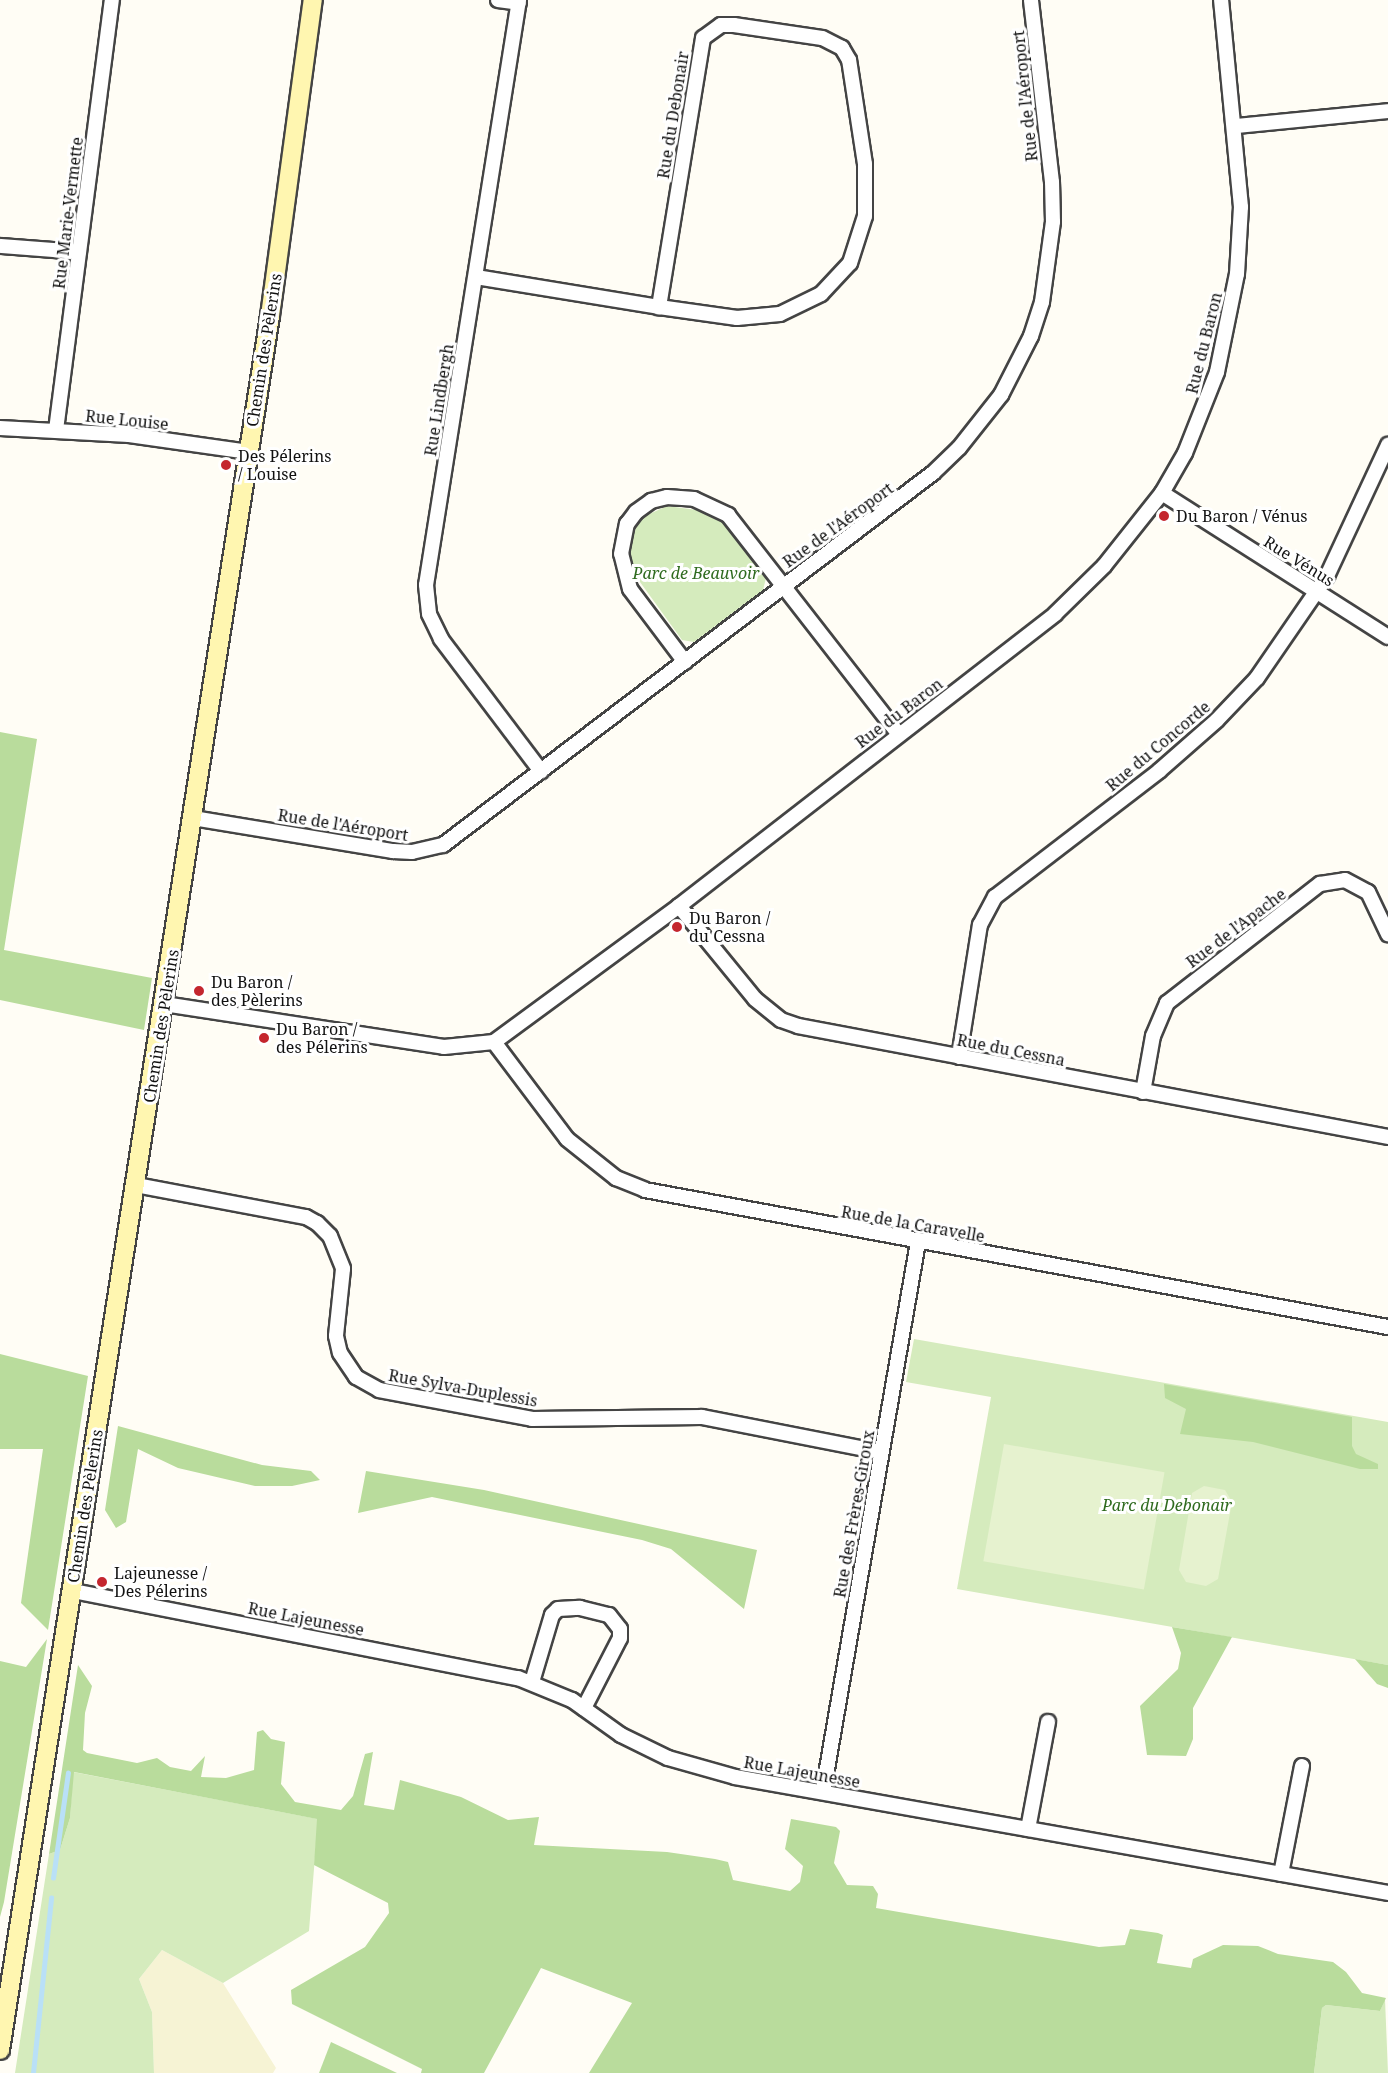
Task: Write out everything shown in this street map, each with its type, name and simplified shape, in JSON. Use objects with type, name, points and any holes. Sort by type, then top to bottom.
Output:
[{"type":"street","name":"Rue Marie-Vermette","points":[[56,430],[112,0]]},
{"type":"street","name":"Chemin des Pèlerins","points":[[0,2050],[165,1004],[249,452],[313,0]]},
{"type":"street","points":[[498,0],[519,2]]},
{"type":"street","name":"Rue de l'Aéroport","points":[[193,818],[412,852],[443,845],[784,585],[911,492],[959,448],[1000,395],[1031,336],[1042,302],[1053,222],[1031,0]]},
{"type":"street","name":"Rue du Baron","points":[[165,1004],[444,1047],[462,1048],[494,1042],[679,906],[898,733],[1055,614],[1111,558],[1162,493],[1185,453],[1209,395],[1231,310],[1241,207],[1236,126],[1221,0]]},
{"type":"street","name":"Rue Lindbergh","points":[[519,2],[428,568],[426,601],[441,639],[541,771]]},
{"type":"street","name":"Rue du Debonair","points":[[476,277],[659,306],[737,318],[780,314],[821,294],[850,263],[860,241],[866,190],[849,60],[842,48],[822,38],[734,25],[721,25],[703,38],[659,306]]},
{"type":"street","points":[[1236,126],[1388,111]]},
{"type":"street","points":[[0,246],[79,252]]},
{"type":"street","name":"Rue Louise","points":[[0,428],[129,435],[249,452]]},
{"type":"street","name":"Rue du Concorde","points":[[959,1057],[980,925],[995,897],[1159,771],[1217,720],[1257,678],[1317,591],[1354,522],[1388,445]]},
{"type":"street","name":"Rue Vénus","points":[[1162,493],[1388,637]]},
{"type":"street","points":[[685,662],[630,589],[623,572],[622,539],[636,512],[651,501],[681,496],[710,505],[728,515],[898,733]]},
{"type":"street","name":"Rue de l'Apache","points":[[1143,1092],[1153,1036],[1167,1003],[1320,884],[1346,880],[1363,888],[1377,904],[1388,934]]},
{"type":"street","name":"Rue du Cessna","points":[[679,906],[754,999],[781,1020],[816,1031],[1388,1137]]},
{"type":"street","name":"Rue de la Caravelle","points":[[494,1042],[567,1139],[616,1178],[678,1198],[1388,1327]]},
{"type":"street","name":"Rue Sylva-Duplessis","points":[[136,1185],[306,1217],[317,1223],[330,1236],[343,1269],[336,1336],[340,1353],[356,1377],[379,1390],[532,1419],[702,1417],[881,1452]]},
{"type":"street","name":"Rue des Frères-Giroux","points":[[823,1792],[918,1242]]},
{"type":"street","name":"Rue Lajeunesse","points":[[72,1591],[532,1682],[584,1708],[621,1735],[668,1758],[735,1777],[1388,1893]]},
{"type":"street","points":[[532,1682],[552,1616],[558,1609],[580,1608],[609,1615],[620,1629],[620,1638],[584,1708]]},
{"type":"street","points":[[1028,1829],[1048,1722]]},
{"type":"street","points":[[1281,1874],[1302,1766]]},
{"type":"shaded area","points":[[162,1950],[223,1983],[276,2068],[273,2073],[154,2073],[152,2012],[139,1979]]},
{"type":"green space","name":"Parc de Beauvoir","points":[[667,506],[697,510],[723,522],[766,578],[763,590],[694,642],[682,640],[632,571],[629,546],[637,525],[645,516]]},
{"type":"green space","points":[[0,732],[37,739],[4,950],[152,978],[144,1030],[0,1000]]},
{"type":"green space","name":"Parc du Debonair","points":[[914,1339],[1388,1422],[1388,1665],[957,1589],[991,1397],[906,1382]]},
{"type":"green space","points":[[0,1354],[88,1376],[48,1630],[21,1603],[43,1449],[0,1449]]},
{"type":"green space","points":[[1164,1384],[1352,1417],[1352,1446],[1356,1454],[1378,1464],[1378,1469],[1360,1469],[1253,1442],[1180,1434],[1186,1409],[1165,1398]]},
{"type":"green space","points":[[118,1426],[262,1465],[311,1471],[320,1480],[292,1486],[255,1486],[178,1468],[138,1449],[126,1522],[116,1528],[105,1510]]},
{"type":"green space","points":[[1004,1444],[1165,1472],[1144,1589],[983,1561]]},
{"type":"green space","points":[[366,1471],[484,1490],[757,1550],[744,1609],[671,1549],[642,1540],[432,1497],[358,1513]]},
{"type":"green space","points":[[1204,1486],[1225,1490],[1232,1502],[1218,1579],[1206,1586],[1186,1582],[1179,1570],[1192,1493]]},
{"type":"green space","points":[[1172,1627],[1232,1637],[1193,1708],[1193,1739],[1186,1756],[1147,1755],[1140,1706],[1178,1669],[1181,1653]]},
{"type":"green space","points":[[47,1639],[0,1917],[0,1661],[26,1667]]},
{"type":"green space","points":[[1355,1659],[1388,1665],[1388,1688],[1377,1684]]},
{"type":"green space","points":[[78,1665],[92,1686],[85,1713],[83,1750],[87,1753],[137,1763],[157,1758],[170,1767],[191,1771],[205,1756],[201,1777],[226,1778],[254,1770],[257,1732],[263,1730],[271,1739],[285,1742],[281,1784],[295,1802],[341,1810],[353,1796],[365,1754],[373,1752],[364,1805],[394,1810],[400,1780],[461,1797],[508,1820],[539,1817],[534,1845],[667,1852],[715,1859],[728,1862],[733,1880],[790,1891],[800,1882],[803,1866],[785,1849],[791,1819],[836,1827],[840,1831],[834,1863],[847,1885],[873,1886],[878,1894],[876,1908],[1099,1947],[1125,1945],[1130,1929],[1158,1933],[1163,1935],[1157,1963],[1191,1968],[1193,1959],[1223,1945],[1258,1946],[1278,1954],[1333,1962],[1346,1972],[1362,1993],[1386,1998],[1380,2011],[1326,2005],[1322,2008],[1314,2073],[589,2073],[632,2003],[541,1968],[484,2073],[421,2073],[422,2069],[292,2004],[291,1990],[365,1947],[389,1913],[388,1903],[314,1865],[317,1819],[74,1772],[70,1818],[60,1850],[49,1854]]},
{"type":"green space","points":[[73,1772],[318,1819],[309,1931],[223,1983],[162,1950],[139,1979],[152,2012],[154,2073],[15,2073],[49,1854],[60,1850],[70,1818]]},
{"type":"green space","points":[[1385,1999],[1388,2073],[1314,2073],[1322,2008],[1326,2005],[1380,2011]]},
{"type":"green space","points":[[331,2042],[397,2073],[319,2073]]},
{"type":"waterway","points":[[53,1878],[68,1773]]},
{"type":"waterway","points":[[33,2073],[51,1898]]},
{"type":"place","name":"Des Pélerins / Louise","points":[[226,465]]},
{"type":"place","name":"Du Baron / Vénus","points":[[1164,516]]},
{"type":"place","name":"Du Baron / du Cessna","points":[[677,927]]},
{"type":"place","name":"Du Baron / des Pèlerins","points":[[199,991]]},
{"type":"place","name":"Du Baron / des Pélerins","points":[[264,1038]]},
{"type":"place","name":"Lajeunesse / Des Pélerins","points":[[102,1582]]}]
